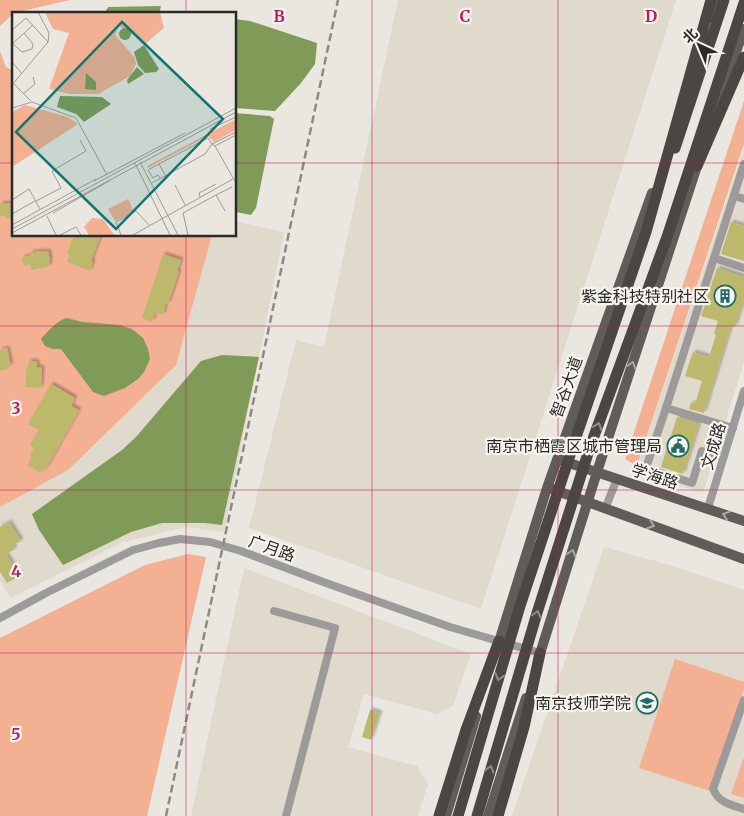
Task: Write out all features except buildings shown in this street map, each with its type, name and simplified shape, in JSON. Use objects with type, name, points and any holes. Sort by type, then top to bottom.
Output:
[{"type":"highway","points":[[646,232],[711,0]]},
{"type":"highway","name":"智谷大道","points":[[458,816],[523,597],[724,0]]},
{"type":"highway","points":[[476,816],[537,612],[587,456],[667,236],[744,3]]},
{"type":"highway","points":[[667,236],[744,57]]},
{"type":"highway","points":[[439,816],[466,730],[499,642]]},
{"type":"highway","points":[[499,813],[524,727],[540,653]]},
{"type":"main road","name":"智谷大道","points":[[446,816],[547,488],[680,116],[717,0]]},
{"type":"main road","points":[[488,816],[597,472],[704,144],[744,29]]},
{"type":"main road","name":"学海路","points":[[557,459],[744,521]]},
{"type":"main road","points":[[547,488],[744,558]]},
{"type":"street","points":[[723,458],[702,451],[692,483],[646,468],[744,164]]},
{"type":"street","points":[[734,196],[744,199]]},
{"type":"street","points":[[714,258],[744,268]]},
{"type":"street","name":"文成路","points":[[708,508],[744,392]]},
{"type":"street","points":[[666,408],[733,428]]},
{"type":"street","points":[[606,509],[617,479]]},
{"type":"street","name":"广月路","points":[[0,618],[133,550],[180,539],[210,542],[241,551],[423,617],[499,642],[540,653]]},
{"type":"street","points":[[274,611],[334,628],[286,816]]},
{"type":"street","points":[[744,700],[713,789],[716,796],[722,801],[744,809]]},
{"type":"shaded area","points":[[0,0],[70,0],[12,12],[12,15],[0,26]]},
{"type":"shaded area","points":[[398,0],[676,0],[481,609],[249,528],[296,340],[324,347]]},
{"type":"shaded area","points":[[161,6],[160,12],[105,12],[108,7]]},
{"type":"shaded area","points":[[236,19],[250,21],[317,43],[315,64],[301,83],[275,111],[236,108]]},
{"type":"shaded area","points":[[0,51],[6,67],[12,70],[12,236],[212,236],[176,365],[68,470],[0,507]]},
{"type":"shaded area","points":[[744,101],[744,144],[637,465],[633,464],[625,459]]},
{"type":"shaded area","points":[[236,113],[270,116],[274,119],[256,208],[251,215],[236,212]]},
{"type":"shaded area","points":[[744,148],[744,362],[703,493],[635,472]]},
{"type":"shaded area","points":[[0,163],[12,225],[12,236],[236,236],[236,221],[284,232],[224,532],[187,527],[123,542],[11,598],[0,581]]},
{"type":"shaded area","points":[[66,318],[83,322],[120,325],[132,329],[143,338],[148,349],[150,359],[144,372],[125,388],[104,396],[93,392],[61,349],[45,346],[41,339],[56,324]]},
{"type":"shaded area","points":[[222,355],[259,357],[222,525],[162,523],[131,532],[63,565],[39,530],[32,514],[122,450],[136,437],[201,361]]},
{"type":"shaded area","name":"南京技师学院","points":[[604,547],[663,563],[744,590],[744,816],[512,816]]},
{"type":"shaded area","points":[[188,554],[206,557],[147,816],[0,816],[0,638],[145,565]]},
{"type":"shaded area","points":[[244,568],[471,654],[453,706],[437,714],[364,694],[348,747],[417,766],[428,784],[418,816],[191,816]]},
{"type":"shaded area","points":[[675,659],[744,682],[744,689],[710,791],[639,768]]},
{"type":"shaded area","points":[[744,759],[744,798],[731,794]]},
{"type":"railway","points":[[166,816],[338,0]]},
{"type":"place","name":"紫金科技特别社区","points":[[725,296]]},
{"type":"place","name":"南京市栖霞区城市管理局","points":[[678,446]]},
{"type":"place","name":"南京技师学院","points":[[647,703]]}]
